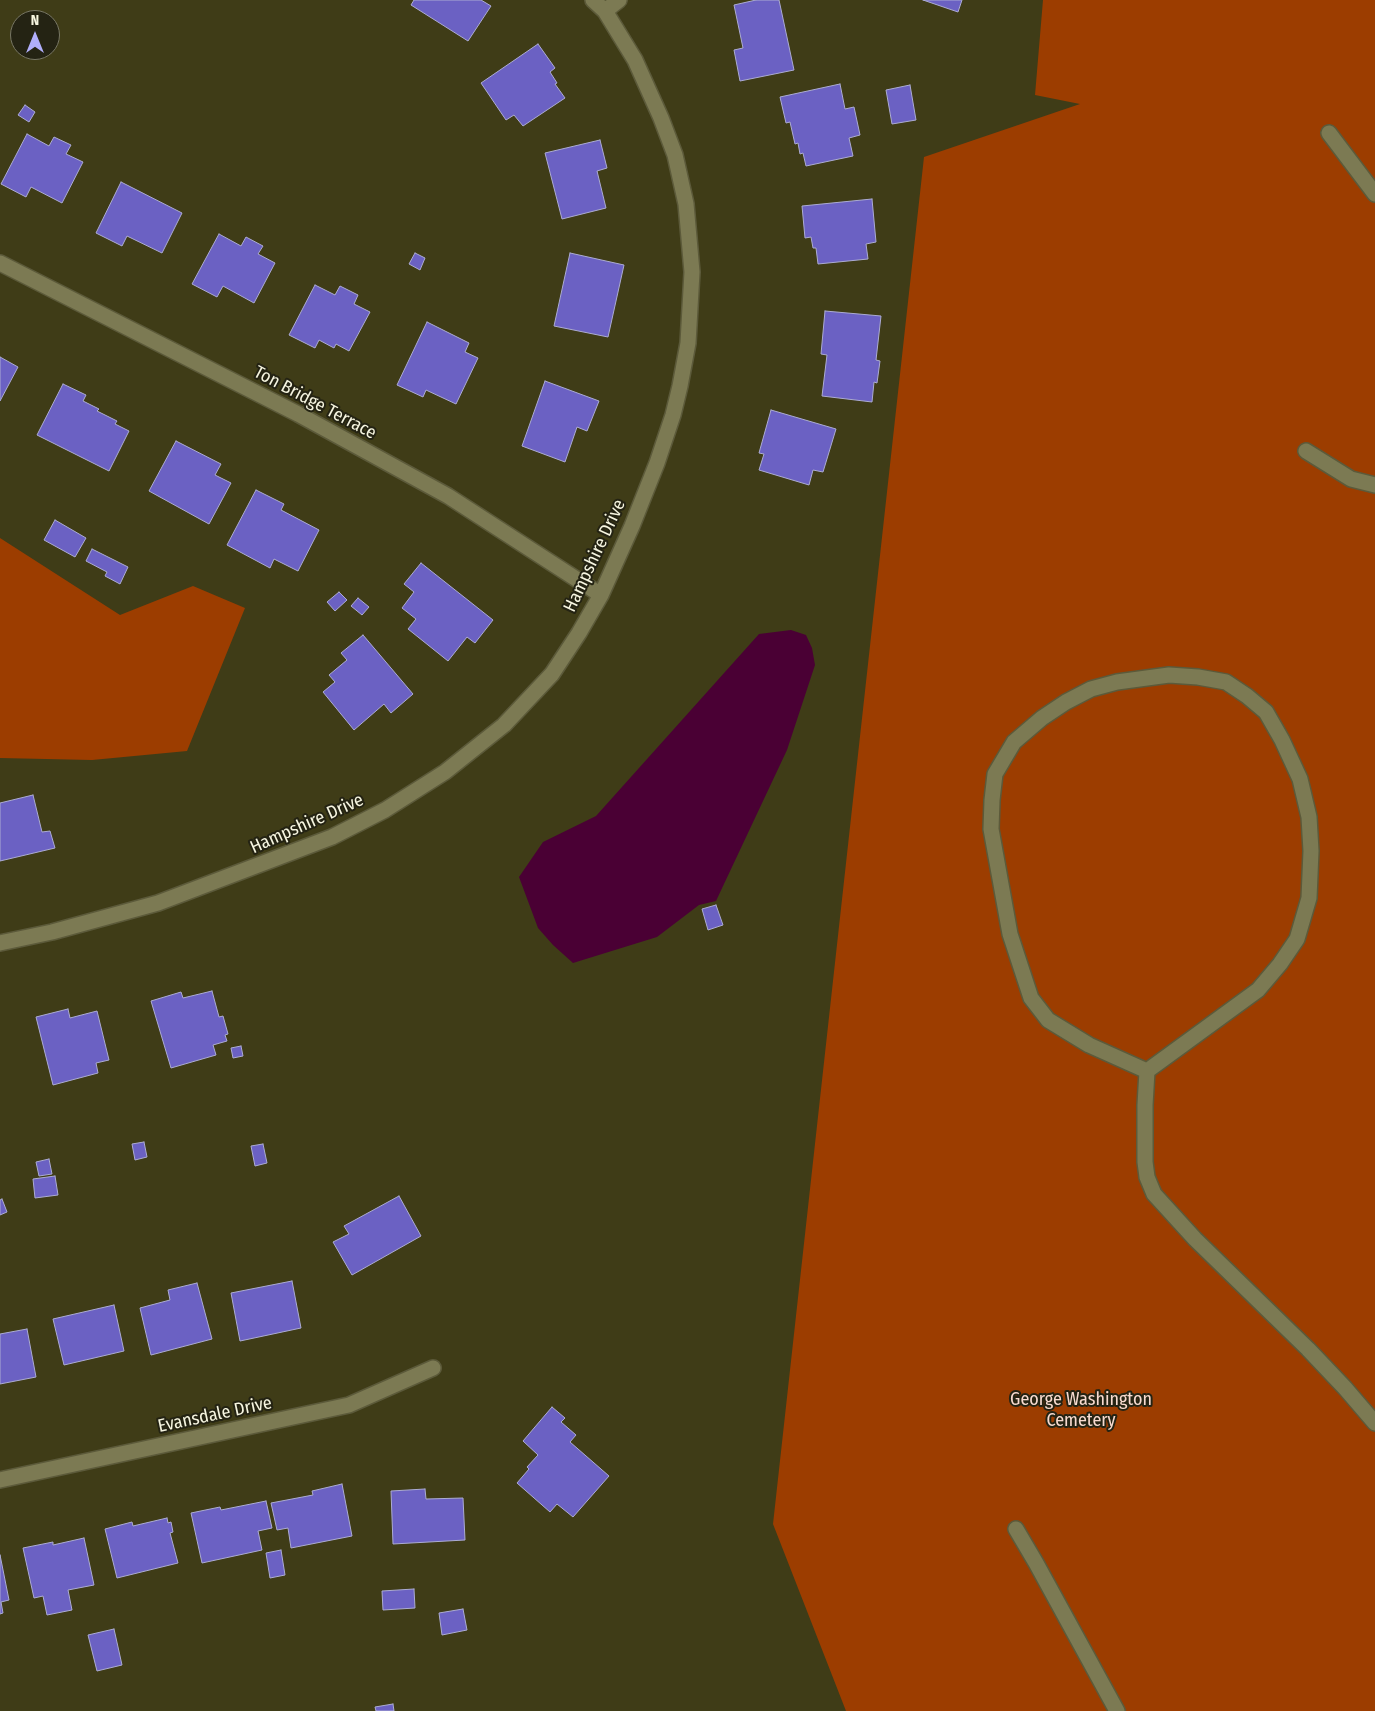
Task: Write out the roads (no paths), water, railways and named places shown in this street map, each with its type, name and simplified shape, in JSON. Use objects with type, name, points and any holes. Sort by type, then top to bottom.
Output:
[{"type":"street","name":"Hampshire Drive","points":[[0,943],[52,932],[158,903],[332,837],[385,810],[445,772],[504,725],[552,674],[579,633],[601,595],[653,472],[673,415],[688,343],[692,272],[686,204],[675,155],[635,60],[605,11],[593,0]]},
{"type":"street","points":[[605,11],[619,0]]},
{"type":"street","points":[[1329,133],[1375,194]]},
{"type":"street","name":"Ton Bridge Terrace","points":[[0,264],[298,414],[448,496],[601,595]]},
{"type":"street","points":[[1306,451],[1351,479],[1375,485]]},
{"type":"street","points":[[1169,675],[1198,677],[1226,682],[1247,696],[1266,712],[1282,740],[1300,779],[1309,817],[1311,852],[1309,898],[1297,939],[1280,964],[1258,990],[1147,1071],[1089,1045],[1048,1020],[1031,998],[1010,934],[991,829],[995,774],[1014,742],[1042,718],[1066,702],[1091,689],[1117,682],[1169,675]]},
{"type":"street","points":[[1147,1071],[1145,1162],[1147,1177],[1154,1194],[1195,1239],[1308,1349],[1345,1388],[1375,1424]]},
{"type":"street","name":"Evansdale Drive","points":[[0,1480],[350,1405],[433,1368]]},
{"type":"street","points":[[1016,1529],[1117,1711]]},
{"type":"park label","name":"George Washington Cemetery","points":[[1081,1410]]}]
